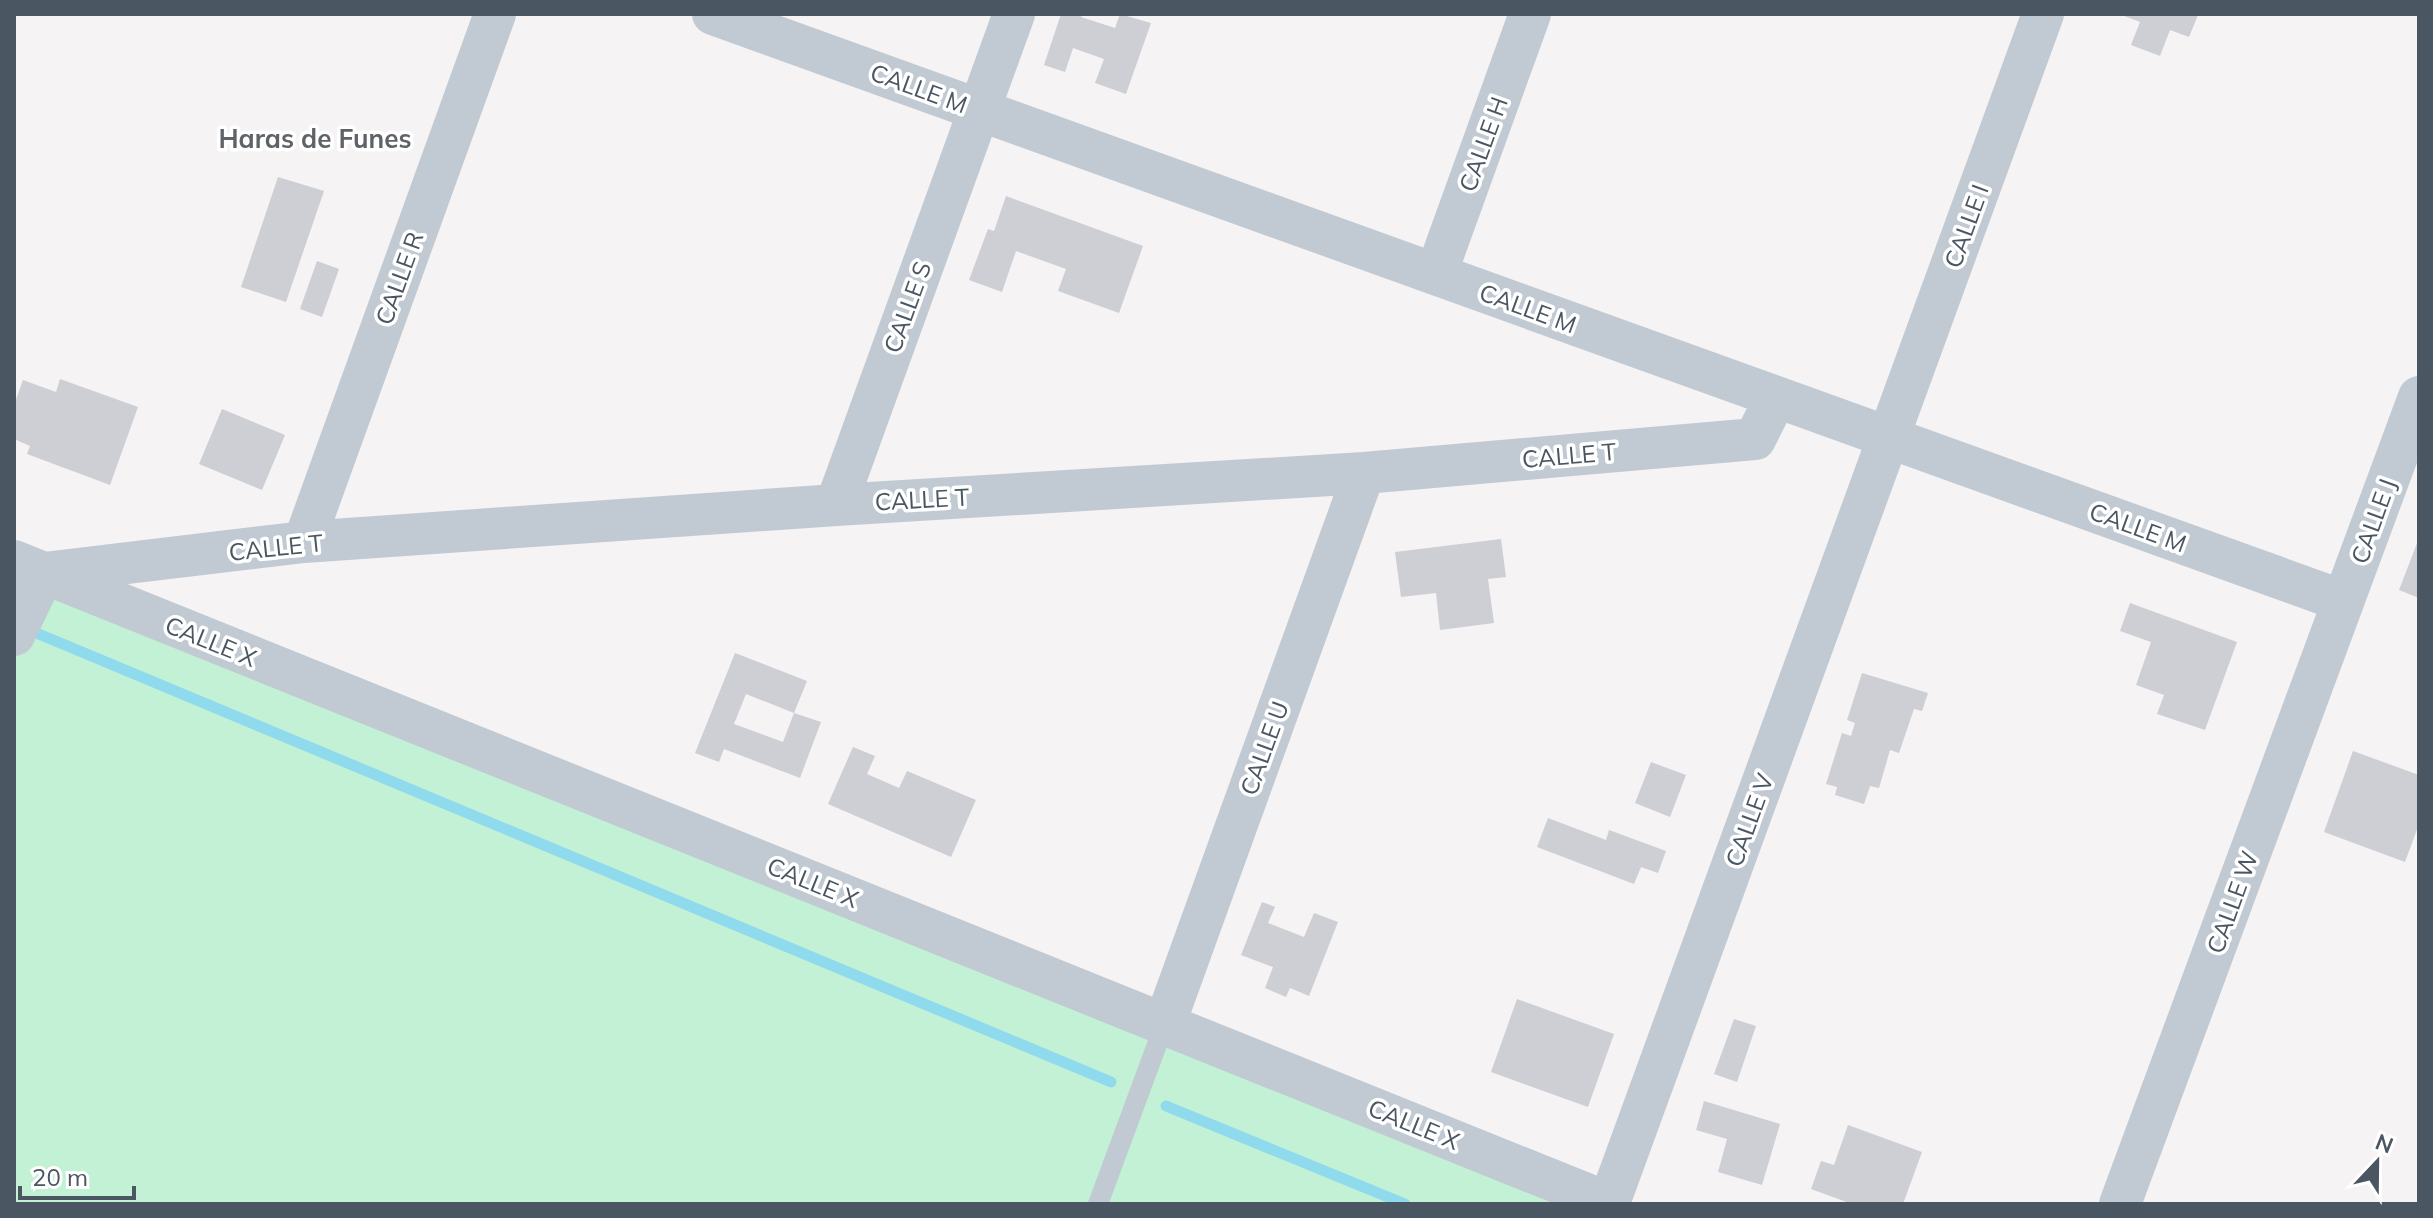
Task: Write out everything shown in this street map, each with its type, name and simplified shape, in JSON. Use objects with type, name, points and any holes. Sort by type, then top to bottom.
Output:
[{"type":"street","name":"CALLE R","points":[[304,542],[495,14]]},
{"type":"street","name":"CALLE M","points":[[713,14],[2343,601]]},
{"type":"street","name":"CALLE S","points":[[836,505],[1014,14]]},
{"type":"street","name":"CALLE H","points":[[1436,274],[1530,14]]},
{"type":"street","name":"CALLE I","points":[[1889,437],[2043,14]]},
{"type":"street","name":"CALLE T","points":[[29,567],[304,542],[1364,473],[1755,439],[1776,397]]},
{"type":"street","name":"CALLE J","points":[[2343,601],[2419,397]]},
{"type":"street","name":"CALLE V","points":[[1610,1204],[1889,437]]},
{"type":"street","name":"CALLE U","points":[[1165,1023],[1364,473]]},
{"type":"street","name":"CALLE X","points":[[29,567],[1610,1204]]},
{"type":"street","points":[[14,635],[29,567]]},
{"type":"street","name":"CALLE W","points":[[2120,1204],[2343,601]]},
{"type":"lane","points":[[1098,1204],[1165,1023]]},
{"type":"green space","points":[[14,561],[1611,1204],[14,1204]]},
{"type":"building","points":[[1061,14],[1082,14],[1081,17],[1115,28],[1120,14],[1151,23],[1126,94],[1095,83],[1104,59],[1073,48],[1065,72],[1044,65]]},
{"type":"building","points":[[2119,14],[2198,15],[2189,37],[2170,30],[2160,56],[2131,45],[2140,22]]},
{"type":"building","points":[[278,177],[324,191],[286,302],[241,287]]},
{"type":"building","points":[[1006,196],[1143,246],[1119,313],[1058,291],[1066,269],[1016,251],[1002,292],[969,280],[988,229],[994,231]]},
{"type":"building","points":[[317,261],[339,269],[322,317],[300,309]]},
{"type":"building","points":[[60,379],[138,407],[110,485],[27,454],[30,446],[14,439],[14,405],[23,380],[56,392]]},
{"type":"building","points":[[222,409],[285,435],[262,490],[199,464]]},
{"type":"building","points":[[2419,538],[2419,598],[2399,590]]},
{"type":"building","points":[[1501,539],[1506,577],[1488,579],[1494,623],[1440,630],[1436,593],[1401,597],[1395,552]]},
{"type":"building","points":[[2130,603],[2237,642],[2205,730],[2157,714],[2164,695],[2136,685],[2151,642],[2120,631]]},
{"type":"building","points":[[735,653],[807,681],[794,713],[821,722],[800,778],[724,749],[719,762],[695,753]],"holes":[[[746,694],[794,713],[783,742],[734,724]]]},
{"type":"building","points":[[1862,673],[1928,693],[1922,711],[1914,709],[1899,753],[1890,750],[1879,788],[1870,786],[1864,804],[1835,795],[1837,787],[1826,784],[1842,733],[1851,736],[1855,723],[1847,720]]},
{"type":"building","points":[[853,747],[875,756],[867,774],[899,788],[907,771],[976,800],[951,857],[828,804]]},
{"type":"building","points":[[2353,751],[2419,775],[2419,824],[2405,862],[2324,832]]},
{"type":"building","points":[[1651,762],[1686,775],[1670,817],[1635,803]]},
{"type":"building","points":[[1548,818],[1606,840],[1609,830],[1666,851],[1658,873],[1641,867],[1634,884],[1537,847]]},
{"type":"building","points":[[1262,902],[1275,907],[1268,923],[1304,937],[1314,913],[1338,922],[1309,996],[1290,988],[1286,997],[1265,988],[1273,967],[1241,955]]},
{"type":"building","points":[[1517,999],[1614,1034],[1588,1107],[1491,1072]]},
{"type":"building","points":[[1734,1019],[1756,1026],[1737,1082],[1714,1074]]},
{"type":"building","points":[[1704,1101],[1780,1124],[1762,1185],[1718,1172],[1727,1139],[1696,1130]]},
{"type":"building","points":[[1848,1125],[1922,1152],[1903,1204],[1852,1204],[1811,1189],[1821,1161],[1834,1165]]},
{"type":"waterway","points":[[34,632],[1111,1082]]},
{"type":"waterway","points":[[1166,1106],[1405,1204]]},
{"type":"district","name":"Haras de Funes","points":[[315,138]]}]
